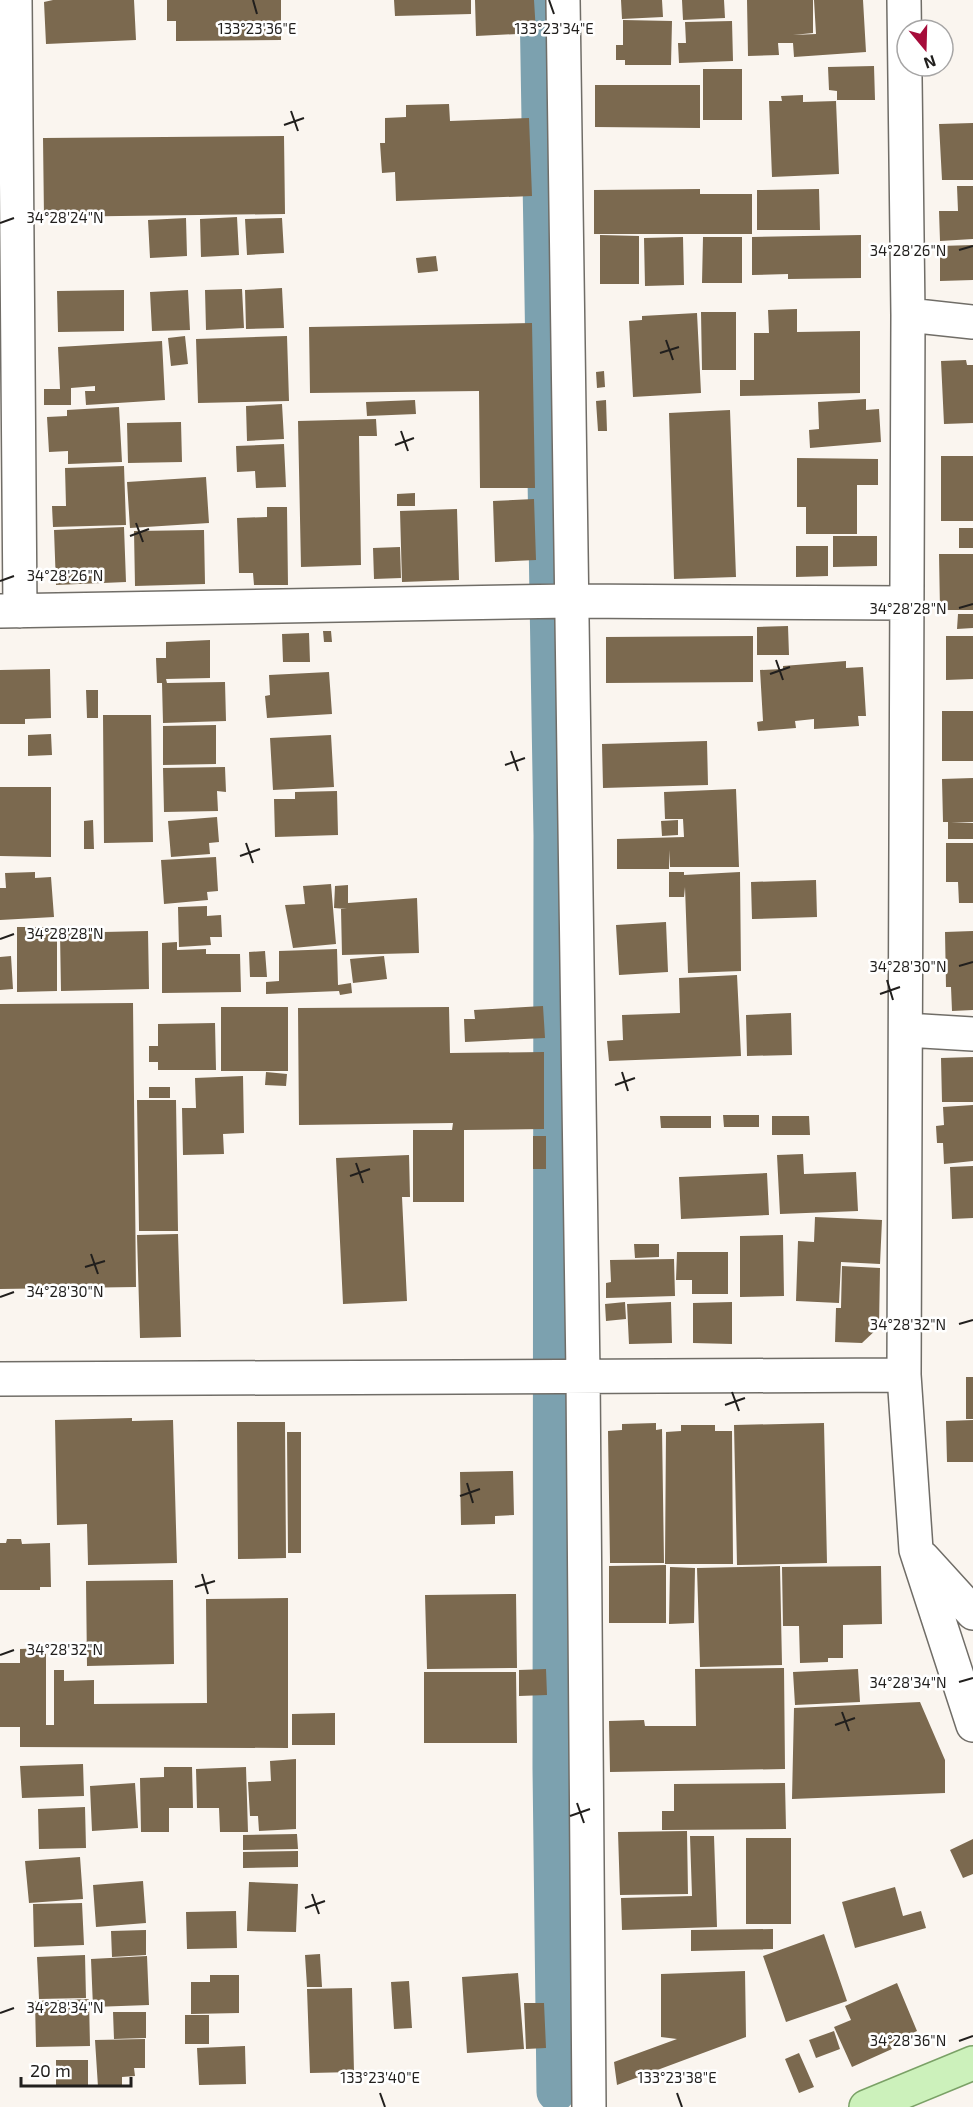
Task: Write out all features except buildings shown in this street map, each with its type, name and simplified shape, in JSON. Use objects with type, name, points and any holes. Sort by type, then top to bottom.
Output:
[{"type":"main road","points":[[866,2107],[973,2063]]},
{"type":"street","points":[[15,0],[10,611],[570,602],[906,603]]},
{"type":"street","points":[[563,0],[583,1376],[589,2107]]},
{"type":"street","points":[[904,0],[908,315],[903,1375],[916,1550],[973,1725]]},
{"type":"street","points":[[908,315],[973,322]]},
{"type":"street","points":[[906,1030],[973,1034]]},
{"type":"street","points":[[0,1379],[903,1375]]},
{"type":"street","points":[[916,1550],[973,1613]]},
{"type":"waterway","points":[[539,0],[553,835],[552,1768],[556,2092]]}]
